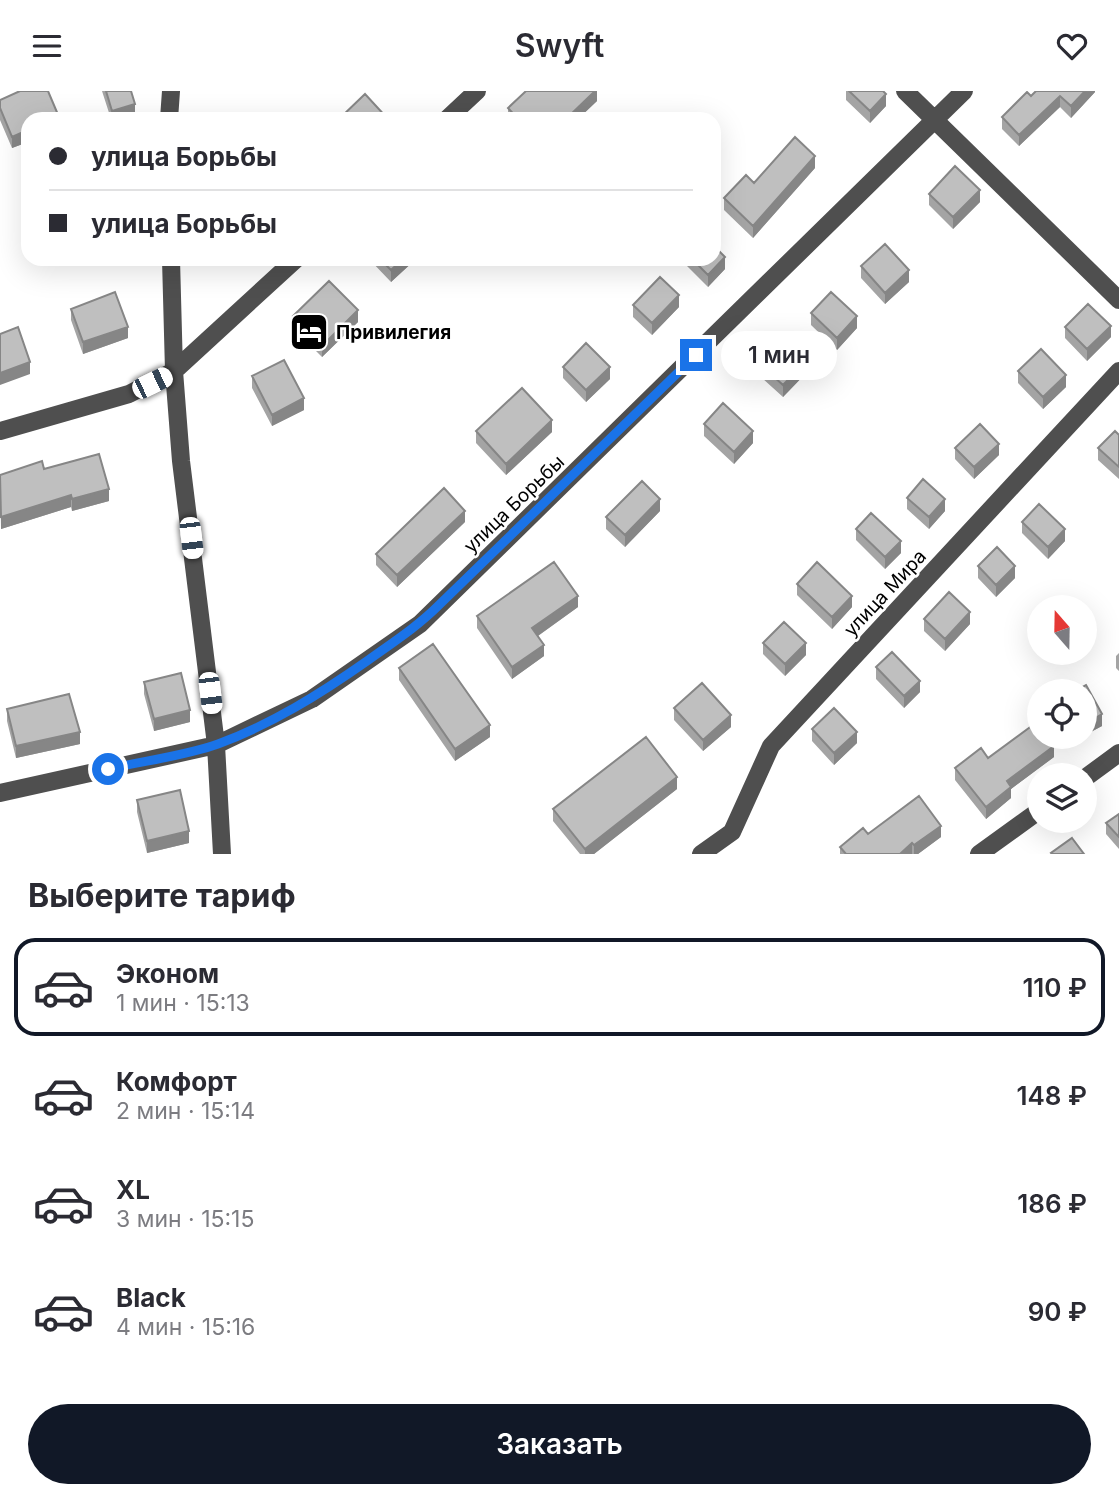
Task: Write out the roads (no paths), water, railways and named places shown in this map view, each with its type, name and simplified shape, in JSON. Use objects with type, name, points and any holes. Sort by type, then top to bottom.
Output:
[{"type":"street","points":[[170,112],[171,91]]},
{"type":"street","points":[[454,112],[477,91]]},
{"type":"street","points":[[905,91],[1119,300]]},
{"type":"street","name":"улица Борьбы","points":[[0,793],[216,744],[312,699],[419,624],[964,91]]},
{"type":"street","points":[[171,266],[174,372],[181,461],[216,744],[222,854]]},
{"type":"street","points":[[0,431],[129,394],[174,372],[288,266]]},
{"type":"street","name":"улица Мира","points":[[701,854],[732,832],[771,746],[1119,371]]},
{"type":"street","points":[[1097,769],[1119,753]]},
{"type":"street","points":[[979,854],[1027,819]]},
{"type":"place","name":"Привилегия","points":[[309,332]]}]
